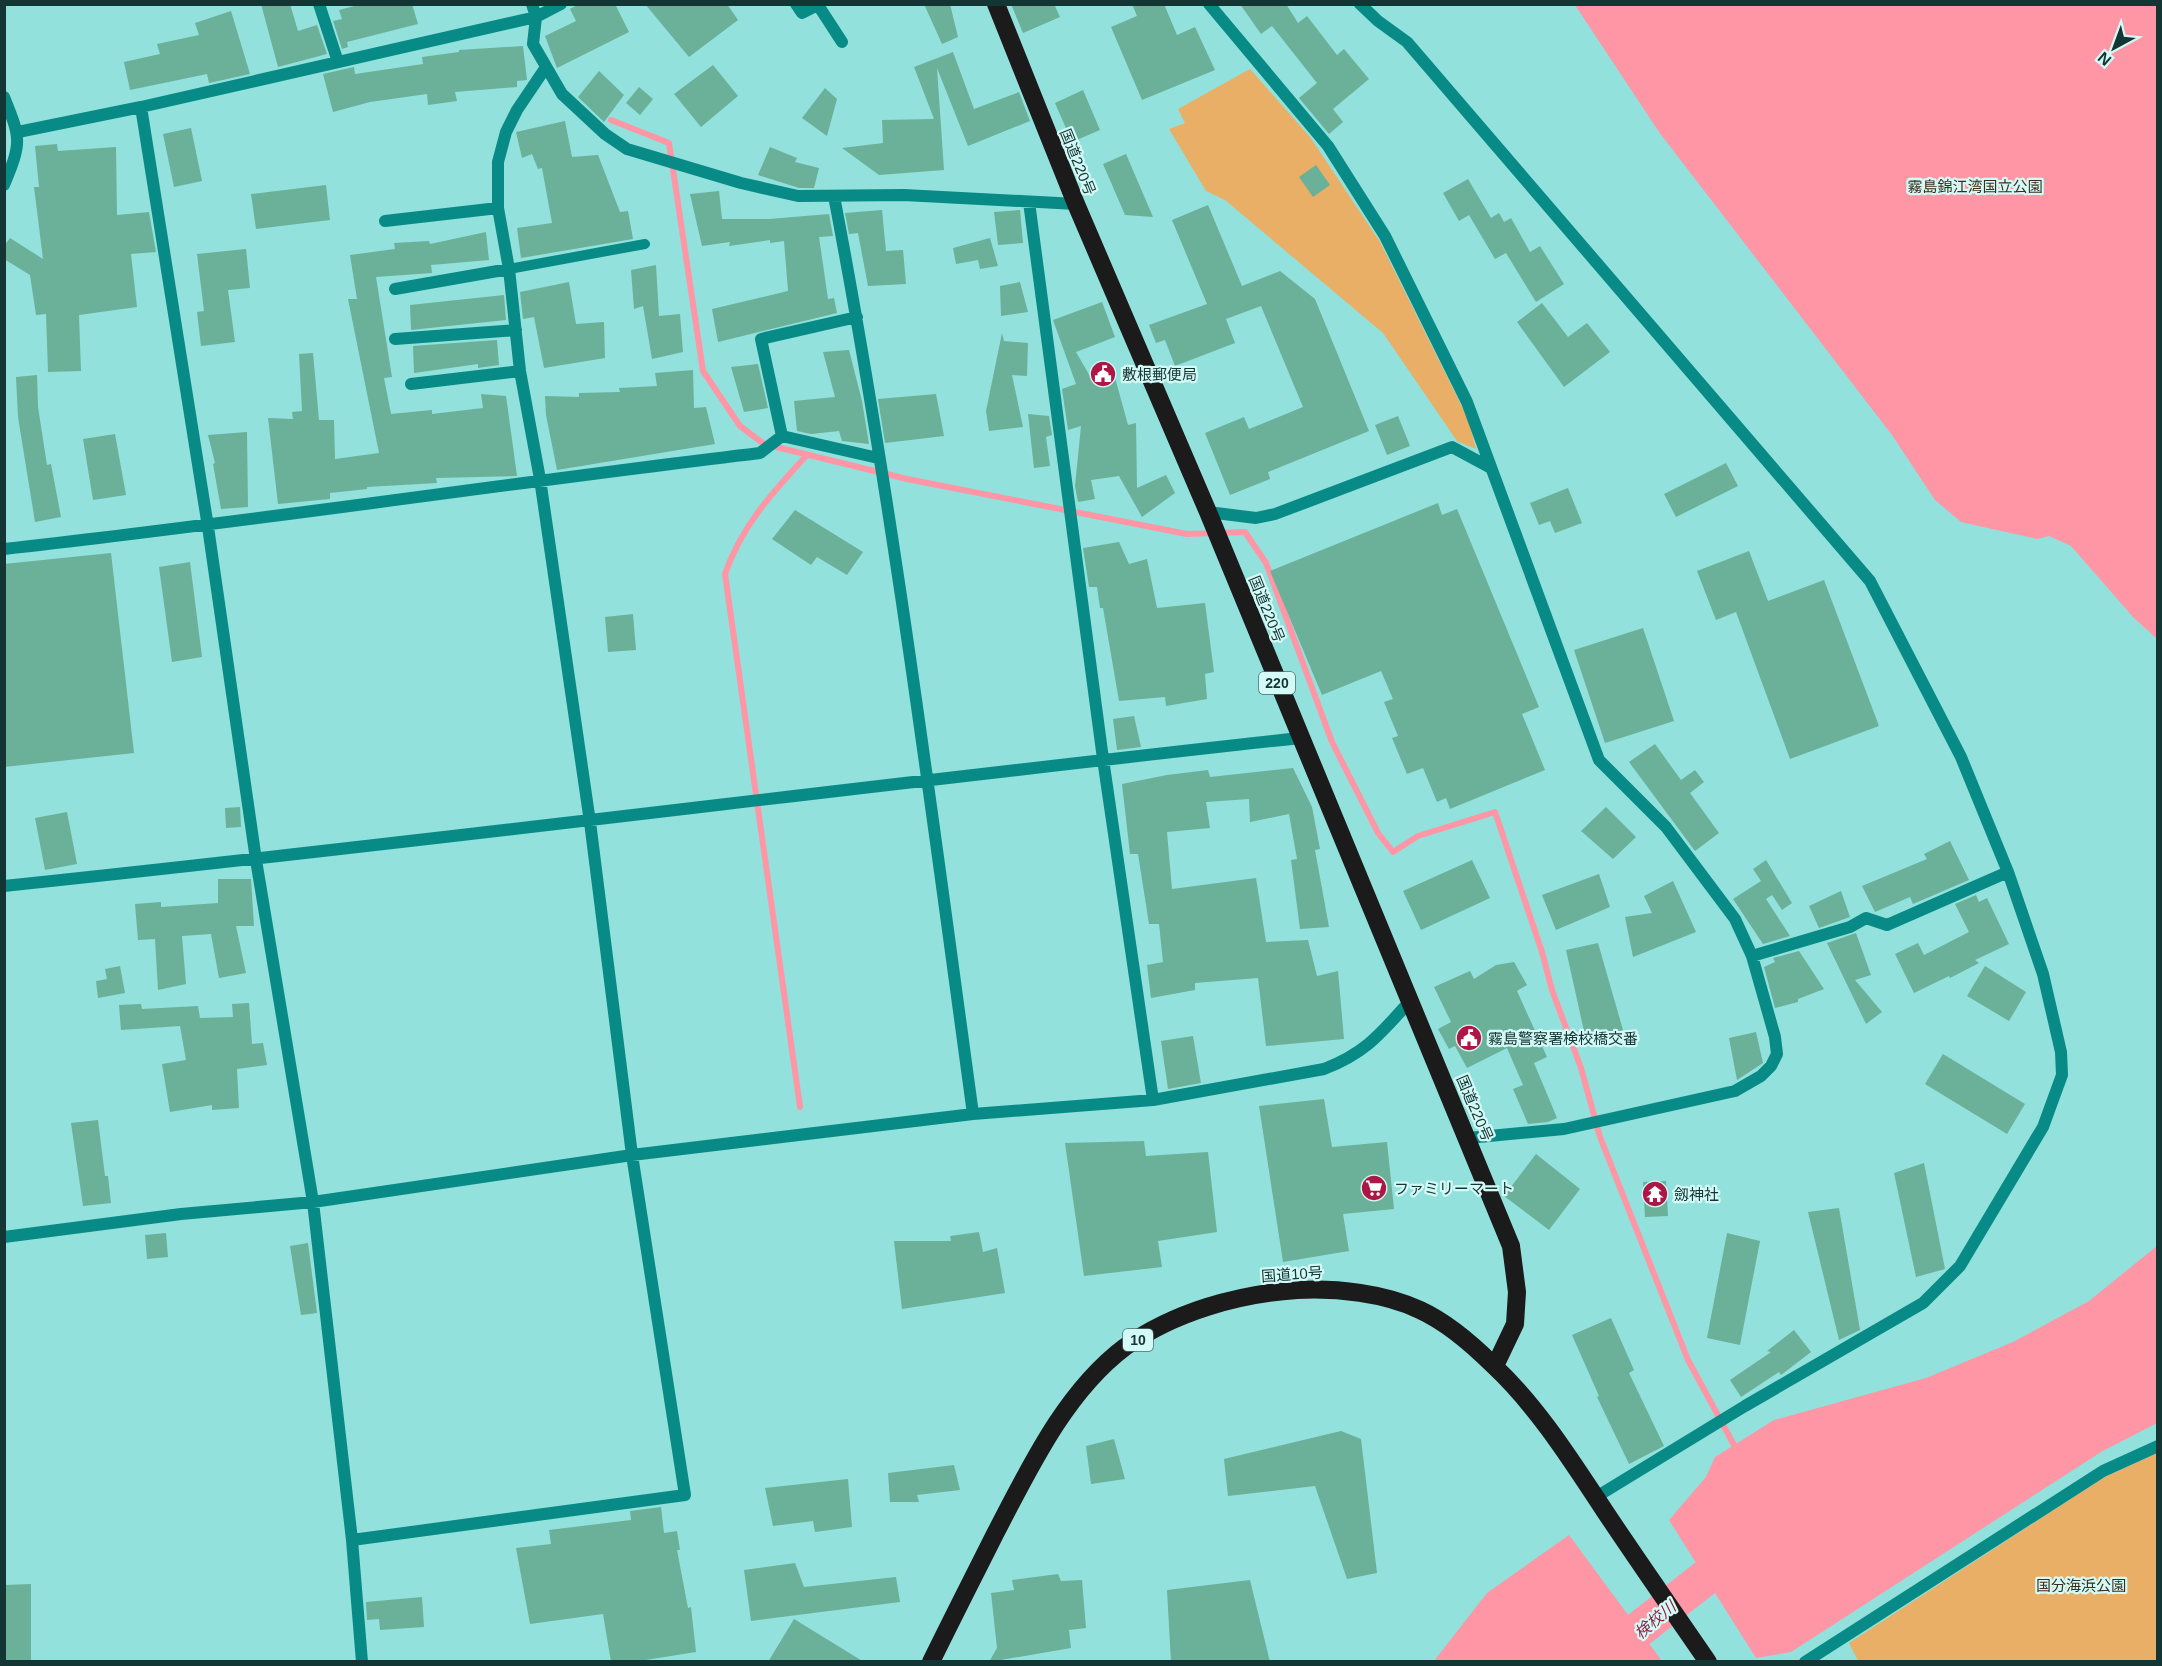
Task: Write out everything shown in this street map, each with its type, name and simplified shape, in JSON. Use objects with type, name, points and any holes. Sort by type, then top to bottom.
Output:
[{"type":"highway","name":"国道220号","points":[[996,4],[1076,204],[1208,512],[1511,1246],[1517,1293],[1515,1324],[1495,1366]]},
{"type":"highway","name":"国道10号","points":[[931,1662],[1026,1474],[1055,1427],[1087,1385],[1124,1348],[1160,1326],[1206,1307],[1267,1292],[1323,1288],[1374,1296],[1421,1310],[1464,1339],[1495,1366],[1541,1419],[1708,1662]]},
{"type":"street","points":[[319,4],[338,62]]},
{"type":"street","points":[[532,4],[536,17],[533,44],[562,94],[581,113],[627,149],[798,196],[904,195],[1076,204]]},
{"type":"street","points":[[18,132],[141,107],[536,17],[561,4]]},
{"type":"street","points":[[796,4],[802,13],[818,5],[842,42]]},
{"type":"street","points":[[1209,4],[1328,146],[1356,187],[1403,271],[1462,392],[1599,760],[1666,827],[1735,919],[1752,957],[1775,1037],[1778,1054],[1771,1066],[1761,1076],[1735,1091],[1564,1129],[1468,1138]]},
{"type":"street","points":[[1360,4],[1378,21],[1407,42],[1870,582],[1960,757],[2008,872],[2043,974],[2061,1052],[2062,1075],[2043,1127],[1960,1266],[1946,1282],[1923,1303],[1744,1406],[1687,1442],[1600,1504]]},
{"type":"street","points":[[352,1540],[685,1495],[632,1155],[590,822],[540,479],[520,371],[509,269],[498,208],[498,162],[506,132],[517,110],[546,67]]},
{"type":"street","points":[[4,97],[18,132],[18,153],[4,185]]},
{"type":"street","points":[[141,107],[208,527],[256,860],[313,1202],[352,1540],[362,1662]]},
{"type":"street","points":[[834,195],[857,317],[927,778],[973,1114]]},
{"type":"street","points":[[1029,202],[1103,759],[1153,1100]]},
{"type":"street","points":[[385,220],[498,208]]},
{"type":"street","points":[[395,289],[509,269]]},
{"type":"street","points":[[782,436],[761,339],[857,317]]},
{"type":"street","points":[[394,339],[516,330]]},
{"type":"street","points":[[411,384],[520,371]]},
{"type":"street","points":[[4,549],[208,527],[540,479],[760,453],[782,436]]},
{"type":"street","points":[[782,436],[878,458]]},
{"type":"street","points":[[1208,512],[1256,518],[1275,514],[1452,447],[1491,468]]},
{"type":"street","points":[[4,886],[590,822],[927,778],[1300,738]]},
{"type":"street","points":[[1752,957],[1850,927],[1866,918],[1887,926],[2008,872]]},
{"type":"street","points":[[4,1237],[181,1214],[313,1202],[632,1155],[973,1114],[1153,1100],[1324,1069],[1366,1048],[1410,1001]]},
{"type":"street","points":[[1805,1662],[2103,1471],[2157,1446]]},
{"type":"lane","points":[[509,269],[645,244]]},
{"type":"green space","points":[[1250,69],[1310,137],[1380,242],[1468,419],[1476,449],[1457,441],[1383,333],[1225,200],[1206,191],[1169,129],[1185,123],[1178,109]]},
{"type":"green space","name":"国分海浜公園","points":[[2157,1453],[2157,1661],[1858,1661],[1849,1643],[2103,1478]]},
{"type":"shaded area","name":"霧島錦江湾国立公園","points":[[1575,5],[2157,5],[2157,639],[2133,617],[2071,546],[2049,536],[2037,539],[1961,522],[1935,500],[1892,435],[1659,132]]},
{"type":"shaded area","points":[[2157,1246],[2157,1423],[2101,1452],[1791,1652],[1756,1658],[1669,1520],[1706,1477],[1715,1457],[1774,1420],[1926,1378],[2013,1342],[2089,1301]]},
{"type":"shaded area","points":[[1569,1535],[1662,1661],[1434,1661],[1487,1593]]},
{"type":"building","points":[[261,4],[290,4],[298,31],[317,25],[327,54],[278,67]]},
{"type":"building","points":[[362,4],[412,4],[418,24],[347,42],[348,47],[342,49],[333,21],[342,19],[339,10]]},
{"type":"building","points":[[579,4],[615,4],[629,32],[557,68],[545,36],[576,21],[570,9]]},
{"type":"building","points":[[645,4],[727,4],[738,20],[689,57]]},
{"type":"building","points":[[924,4],[950,4],[958,37],[942,44]]},
{"type":"building","points":[[1011,4],[1054,4],[1060,17],[1023,33]]},
{"type":"building","points":[[1132,4],[1164,4],[1177,35],[1195,27],[1215,70],[1142,100],[1111,27],[1137,16]]},
{"type":"building","points":[[1240,4],[1286,4],[1298,23],[1307,16],[1337,55],[1344,49],[1369,79],[1333,109],[1343,122],[1329,134],[1299,98],[1317,83],[1272,26],[1261,34]]},
{"type":"building","points":[[231,11],[250,74],[209,83],[207,74],[130,90],[124,62],[160,54],[157,44],[199,35],[195,23]]},
{"type":"building","points":[[523,46],[527,80],[517,81],[517,87],[455,92],[457,101],[428,105],[427,94],[370,102],[333,112],[323,74],[354,67],[355,74],[423,64],[422,57],[459,52],[459,50]]},
{"type":"building","points":[[953,52],[974,109],[1019,92],[1030,121],[968,146],[937,68],[944,170],[879,175],[842,148],[883,143],[882,120],[934,119],[914,67]]},
{"type":"building","points":[[713,65],[738,96],[701,127],[674,94]]},
{"type":"building","points":[[599,71],[624,95],[604,122],[578,97]]},
{"type":"building","points":[[639,87],[653,99],[640,115],[626,103]]},
{"type":"building","points":[[825,88],[837,99],[827,136],[802,118]]},
{"type":"building","points":[[1083,90],[1100,130],[1072,142],[1055,103]]},
{"type":"building","points":[[565,121],[572,157],[598,155],[620,212],[628,211],[633,239],[521,258],[517,228],[552,223],[542,168],[538,169],[532,154],[522,158],[516,132]]},
{"type":"building","points":[[191,128],[202,181],[174,187],[163,134]]},
{"type":"building","points":[[57,144],[58,151],[116,147],[117,215],[149,212],[156,252],[131,254],[137,307],[79,315],[81,371],[48,372],[46,314],[36,315],[30,275],[4,259],[4,246],[10,238],[43,259],[34,187],[39,187],[35,146]]},
{"type":"building","points":[[770,147],[797,158],[795,162],[819,168],[814,188],[799,188],[758,175]]},
{"type":"building","points":[[1126,154],[1153,217],[1125,215],[1103,164]]},
{"type":"building","points":[[1316,165],[1330,185],[1313,197],[1299,177]]},
{"type":"building","points":[[1468,179],[1491,218],[1499,213],[1504,222],[1511,218],[1530,252],[1540,246],[1564,284],[1536,302],[1506,253],[1495,259],[1469,215],[1459,221],[1443,193]]},
{"type":"building","points":[[326,185],[330,220],[256,229],[251,194]]},
{"type":"building","points":[[719,191],[722,219],[769,219],[829,214],[833,236],[819,237],[828,299],[834,298],[837,313],[718,342],[712,309],[788,291],[784,241],[770,243],[770,240],[729,246],[730,242],[702,246],[690,194]]},
{"type":"building","points":[[1208,205],[1242,286],[1280,271],[1315,299],[1369,431],[1268,472],[1270,479],[1230,495],[1205,433],[1244,417],[1249,429],[1303,407],[1261,306],[1226,319],[1235,343],[1175,366],[1165,340],[1156,343],[1149,325],[1207,304],[1172,220]]},
{"type":"building","points":[[882,210],[886,251],[903,250],[906,284],[868,286],[858,233],[849,234],[845,213]]},
{"type":"building","points":[[1020,210],[1023,243],[998,245],[994,212]]},
{"type":"building","points":[[486,232],[489,260],[431,265],[432,273],[376,277],[392,377],[384,378],[391,414],[432,410],[432,414],[483,408],[481,394],[506,396],[517,476],[436,478],[437,483],[367,487],[367,489],[330,493],[330,499],[278,504],[268,418],[293,419],[292,412],[302,411],[299,354],[313,353],[319,420],[334,420],[335,459],[379,453],[348,299],[357,299],[350,255],[395,249],[394,243],[429,241],[430,244]]},
{"type":"building","points":[[990,238],[998,266],[980,269],[978,260],[956,264],[953,248]]},
{"type":"building","points":[[246,249],[250,288],[228,290],[235,342],[201,346],[197,312],[204,311],[197,254]]},
{"type":"building","points":[[656,265],[659,316],[680,314],[683,352],[652,359],[643,306],[634,309],[631,270]]},
{"type":"building","points":[[569,282],[576,324],[604,322],[605,358],[544,368],[534,317],[523,319],[520,292]]},
{"type":"building","points":[[1020,282],[1028,312],[1001,316],[1000,286]]},
{"type":"building","points":[[504,295],[506,320],[411,330],[410,305]]},
{"type":"building","points":[[1102,302],[1115,337],[1076,352],[1095,385],[1114,374],[1128,425],[1136,423],[1137,488],[1166,475],[1175,493],[1142,517],[1119,476],[1091,480],[1095,499],[1078,502],[1075,486],[1081,426],[1068,430],[1062,389],[1076,384],[1053,320]]},
{"type":"building","points":[[1542,303],[1568,337],[1587,323],[1610,352],[1564,387],[1517,322]]},
{"type":"building","points":[[1002,333],[1004,341],[1028,343],[1027,376],[1012,375],[1023,427],[989,431],[986,411]]},
{"type":"building","points":[[497,340],[499,365],[478,368],[478,364],[414,373],[413,346]]},
{"type":"building","points":[[849,350],[862,401],[869,444],[842,441],[839,431],[811,434],[797,431],[794,401],[835,397],[823,352]]},
{"type":"building","points":[[758,364],[768,408],[744,412],[731,367]]},
{"type":"building","points":[[693,370],[694,408],[706,407],[715,444],[557,470],[546,415],[545,396],[579,397],[579,393],[620,392],[619,388],[657,386],[655,373]]},
{"type":"building","points":[[37,375],[38,407],[47,465],[51,464],[61,517],[35,522],[18,417],[16,377]]},
{"type":"building","points":[[936,394],[944,436],[885,443],[878,399]]},
{"type":"building","points":[[1028,414],[1049,416],[1052,435],[1046,437],[1050,466],[1034,468]]},
{"type":"building","points":[[1398,416],[1410,446],[1387,455],[1375,425]]},
{"type":"building","points":[[247,432],[248,507],[221,509],[213,464],[215,463],[208,435]]},
{"type":"building","points":[[115,434],[126,495],[93,500],[83,439]]},
{"type":"building","points":[[1726,463],[1738,486],[1676,517],[1664,494]]},
{"type":"building","points":[[1568,488],[1582,523],[1555,533],[1550,521],[1539,525],[1530,503]]},
{"type":"building","points":[[1438,503],[1442,515],[1457,509],[1539,707],[1522,714],[1545,770],[1450,809],[1446,798],[1437,802],[1423,768],[1407,774],[1392,738],[1398,736],[1384,702],[1393,699],[1381,671],[1322,695],[1270,571]]},
{"type":"building","points":[[795,510],[863,552],[847,575],[817,557],[811,565],[772,539]]},
{"type":"building","points":[[1119,542],[1129,564],[1147,559],[1157,608],[1205,603],[1214,672],[1205,674],[1207,699],[1166,706],[1165,697],[1119,701],[1103,608],[1100,608],[1097,587],[1089,587],[1083,548]]},
{"type":"building","points":[[1749,551],[1768,601],[1824,580],[1879,726],[1790,759],[1736,612],[1716,620],[1697,571]]},
{"type":"building","points":[[111,553],[134,753],[4,767],[4,564]]},
{"type":"building","points":[[190,562],[202,657],[172,662],[159,567]]},
{"type":"building","points":[[633,614],[636,650],[608,652],[605,617]]},
{"type":"building","points":[[1643,628],[1674,721],[1605,743],[1574,650]]},
{"type":"building","points":[[1134,716],[1141,747],[1117,750],[1113,719]]},
{"type":"building","points":[[1655,744],[1681,780],[1695,770],[1704,782],[1690,793],[1719,833],[1695,851],[1629,762]]},
{"type":"building","points":[[1293,768],[1312,807],[1320,849],[1315,850],[1329,927],[1300,929],[1291,860],[1297,859],[1289,814],[1250,822],[1249,799],[1206,802],[1210,828],[1167,832],[1172,889],[1256,878],[1266,942],[1308,940],[1317,976],[1338,971],[1344,1039],[1266,1046],[1258,978],[1195,983],[1195,990],[1151,998],[1147,965],[1163,962],[1159,924],[1149,924],[1138,854],[1130,854],[1122,784],[1208,770],[1210,777]]},
{"type":"building","points":[[240,807],[241,827],[226,828],[225,808]]},
{"type":"building","points":[[1606,807],[1636,837],[1613,859],[1581,831]]},
{"type":"building","points":[[67,812],[77,864],[45,870],[35,818]]},
{"type":"building","points":[[1950,841],[1969,880],[1913,904],[1910,897],[1875,912],[1862,886],[1927,859],[1924,854]]},
{"type":"building","points":[[1472,860],[1490,898],[1421,930],[1403,891]]},
{"type":"building","points":[[1766,860],[1792,903],[1782,910],[1772,895],[1766,899],[1790,936],[1763,944],[1733,899],[1761,881],[1753,869]]},
{"type":"building","points":[[1599,874],[1610,907],[1556,930],[1542,895]]},
{"type":"building","points":[[218,879],[251,879],[254,926],[236,926],[246,973],[219,978],[211,934],[182,936],[186,984],[158,990],[155,939],[138,940],[135,904],[161,902],[161,907],[218,903]]},
{"type":"building","points":[[1673,881],[1696,932],[1633,957],[1625,917],[1652,913],[1644,896]]},
{"type":"building","points":[[1841,891],[1850,917],[1819,928],[1809,906]]},
{"type":"building","points":[[1976,895],[1979,902],[1987,898],[2009,944],[1975,960],[1979,963],[1950,978],[1949,976],[1914,993],[1895,954],[1918,943],[1924,955],[1969,932],[1955,904]]},
{"type":"building","points":[[1856,933],[1871,975],[1855,980],[1882,1012],[1866,1024],[1827,943]]},
{"type":"building","points":[[1598,943],[1623,1030],[1586,1040],[1566,950]]},
{"type":"building","points":[[1799,951],[1824,989],[1798,999],[1798,1002],[1775,1008],[1764,967],[1775,962],[1773,958]]},
{"type":"building","points":[[1514,962],[1527,985],[1517,991],[1547,1057],[1534,1063],[1557,1118],[1548,1122],[1528,1124],[1513,1089],[1523,1085],[1507,1048],[1467,1068],[1455,1046],[1449,1049],[1438,1029],[1451,1022],[1434,987],[1470,971],[1474,979],[1496,965]]},
{"type":"building","points":[[120,966],[125,993],[98,998],[96,981],[107,979],[105,969]]},
{"type":"building","points":[[1985,966],[2026,992],[2009,1021],[1967,996]]},
{"type":"building","points":[[249,1003],[252,1044],[263,1043],[267,1065],[237,1069],[239,1108],[212,1110],[212,1105],[170,1112],[162,1064],[186,1060],[180,1026],[121,1030],[119,1005],[141,1004],[142,1009],[198,1006],[200,1018],[233,1017],[232,1004]]},
{"type":"building","points":[[1756,1032],[1763,1063],[1737,1080],[1729,1038]]},
{"type":"building","points":[[1193,1036],[1201,1083],[1168,1089],[1161,1041]]},
{"type":"building","points":[[1943,1054],[2025,1104],[2007,1134],[1925,1084]]},
{"type":"building","points":[[1324,1099],[1332,1147],[1387,1142],[1394,1209],[1343,1214],[1349,1251],[1283,1262],[1259,1106]]},
{"type":"building","points":[[98,1120],[111,1203],[83,1206],[71,1123]]},
{"type":"building","points":[[1144,1141],[1146,1156],[1208,1152],[1217,1232],[1158,1241],[1162,1267],[1084,1276],[1065,1143]]},
{"type":"building","points":[[1536,1154],[1580,1189],[1549,1230],[1504,1196]]},
{"type":"building","points":[[1924,1163],[1945,1269],[1916,1277],[1894,1173]]},
{"type":"building","points":[[1666,1181],[1668,1216],[1645,1217],[1643,1182]]},
{"type":"building","points":[[1839,1208],[1860,1330],[1839,1340],[1808,1212]]},
{"type":"building","points":[[979,1232],[983,1252],[997,1248],[1005,1293],[902,1309],[894,1241],[951,1241],[950,1236]]},
{"type":"building","points":[[166,1233],[168,1257],[147,1259],[145,1235]]},
{"type":"building","points":[[1727,1233],[1760,1241],[1740,1345],[1707,1338]]},
{"type":"building","points":[[308,1243],[317,1313],[301,1315],[290,1246]]},
{"type":"building","points":[[1611,1318],[1634,1370],[1629,1373],[1664,1446],[1629,1464],[1597,1397],[1599,1396],[1572,1335]]},
{"type":"building","points":[[1794,1330],[1811,1352],[1781,1375],[1779,1372],[1741,1397],[1730,1380],[1771,1352],[1767,1351]]},
{"type":"building","points":[[1341,1431],[1361,1439],[1377,1573],[1347,1579],[1315,1486],[1228,1496],[1224,1459]]},
{"type":"building","points":[[1114,1439],[1125,1479],[1091,1484],[1086,1446]]},
{"type":"building","points":[[954,1465],[960,1490],[917,1495],[919,1502],[890,1502],[888,1473]]},
{"type":"building","points":[[848,1479],[852,1527],[815,1532],[813,1521],[773,1526],[765,1488]]},
{"type":"building","points":[[661,1507],[664,1533],[677,1531],[680,1550],[677,1550],[688,1608],[691,1607],[696,1652],[633,1662],[611,1662],[603,1614],[530,1624],[516,1548],[551,1544],[549,1530],[631,1520],[630,1511]]},
{"type":"building","points":[[795,1563],[804,1587],[896,1577],[900,1602],[751,1621],[744,1570]]},
{"type":"building","points":[[1058,1574],[1061,1581],[1082,1580],[1086,1628],[1069,1630],[1071,1648],[989,1662],[997,1648],[991,1593],[1014,1590],[1012,1580]]},
{"type":"building","points":[[1250,1580],[1270,1662],[1171,1662],[1167,1590]]},
{"type":"building","points":[[31,1584],[31,1662],[4,1662],[4,1585]]},
{"type":"building","points":[[422,1597],[424,1627],[380,1630],[379,1619],[367,1620],[366,1602]]},
{"type":"building","points":[[794,1619],[864,1662],[768,1662]]},
{"type":"waterway","points":[[611,120],[669,143],[703,371],[740,426],[764,444],[907,479],[1187,534],[1245,532],[1266,563],[1332,742],[1378,833],[1393,852],[1418,836],[1495,812],[1542,952],[1552,990],[1581,1068],[1600,1137],[1688,1360],[1734,1445]]},
{"type":"waterway","points":[[800,1107],[725,574],[749,525],[807,455]]},
{"type":"waterway","name":"検校川","points":[[1605,1662],[1638,1630],[1705,1578]]},
{"type":"place","name":"敷根郵便局","points":[[1103,374]]},
{"type":"place","name":"霧島警察署検校橋交番","points":[[1469,1038]]},
{"type":"place","name":"ファミリーマート","points":[[1374,1188]]},
{"type":"place","name":"劔神社","points":[[1655,1194]]}]
